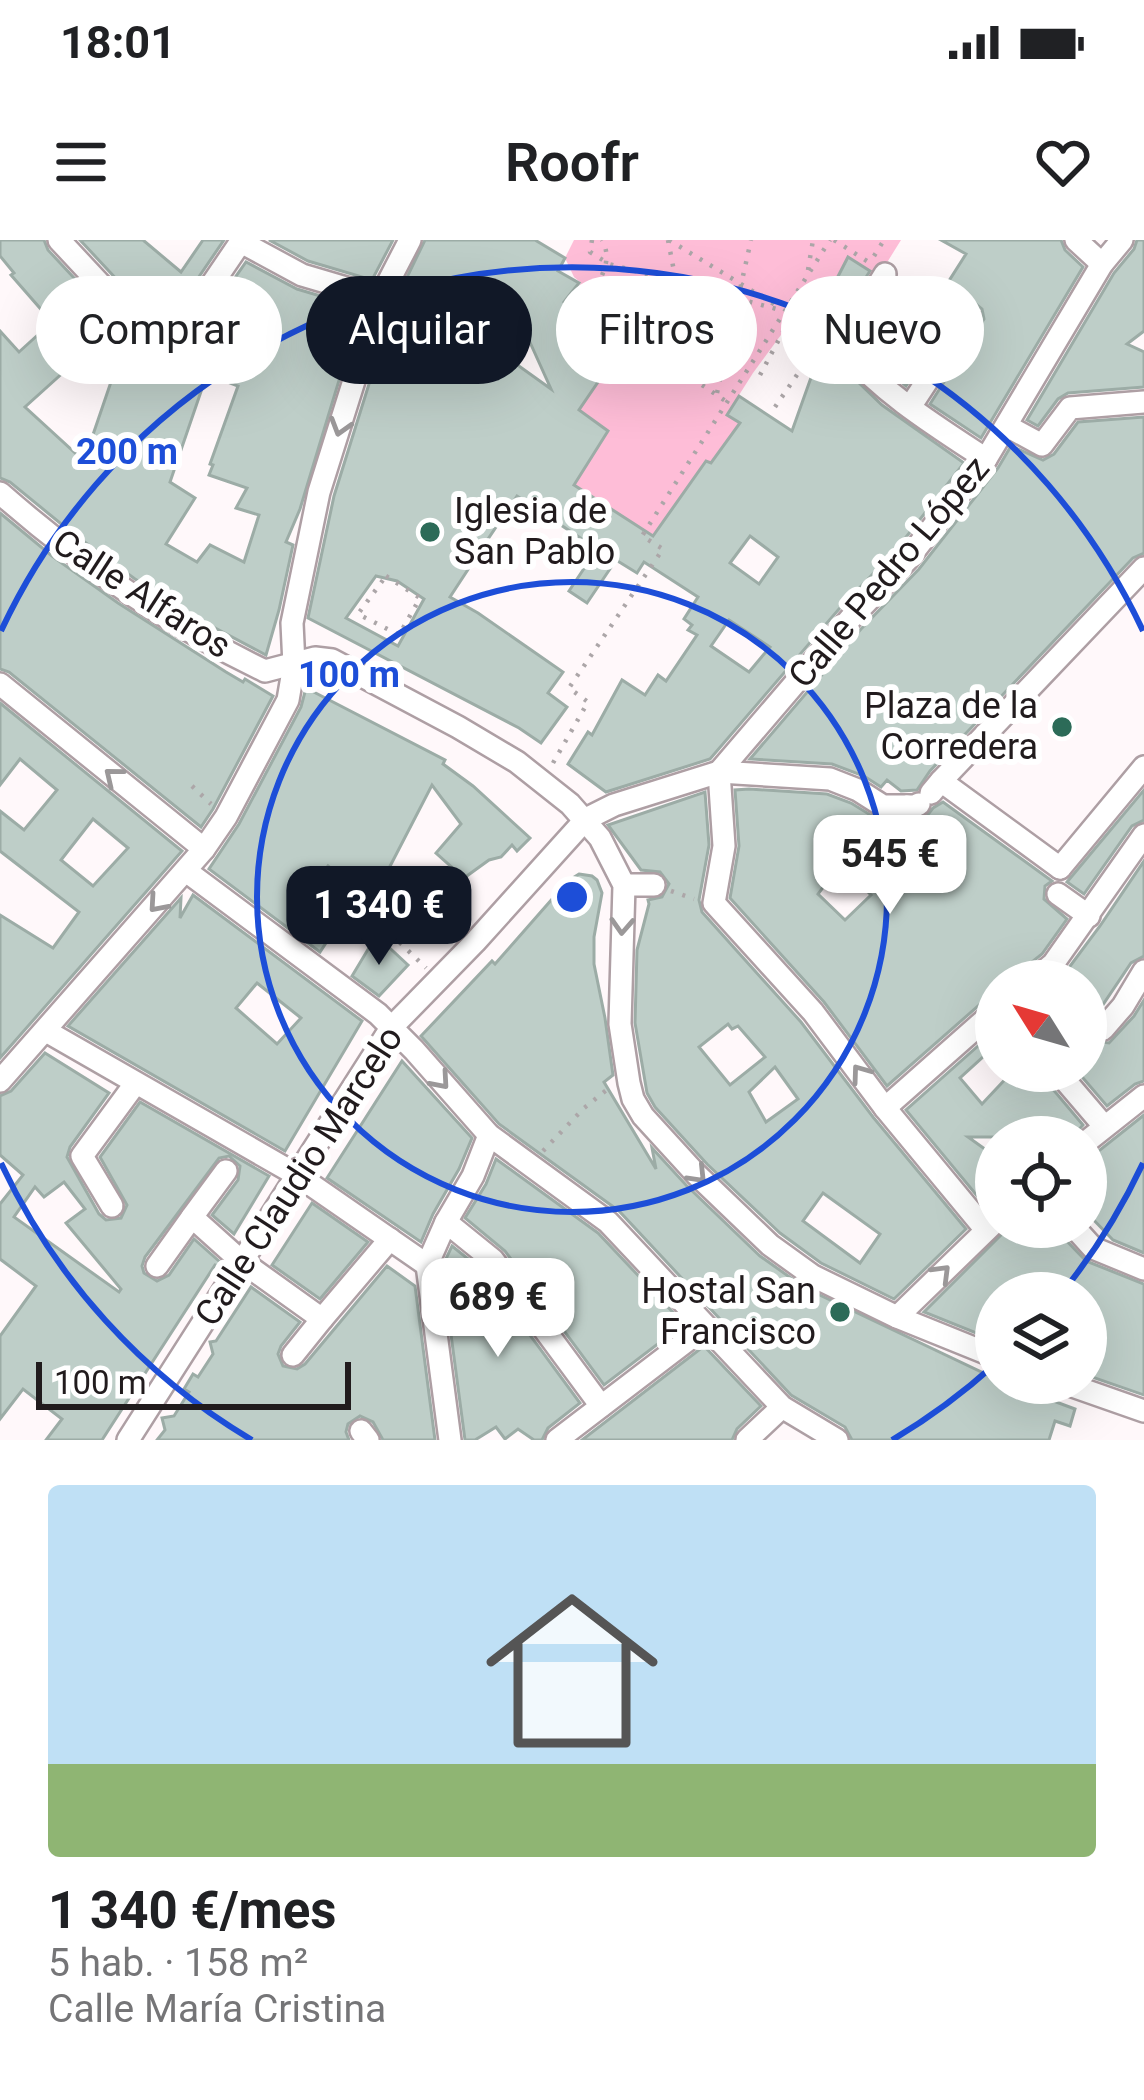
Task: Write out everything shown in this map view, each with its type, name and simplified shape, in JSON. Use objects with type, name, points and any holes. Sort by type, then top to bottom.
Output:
[{"type":"street","points":[[59,240],[154,342],[172,343],[241,241],[306,276]]},
{"type":"street","points":[[391,276],[410,240]]},
{"type":"street","points":[[1076,240],[1102,264]]},
{"type":"street","name":"Calle Pedro López","points":[[719,772],[907,560],[986,459],[1102,264],[1122,240]]},
{"type":"street","points":[[877,268],[841,345],[864,372],[986,459]]},
{"type":"street","points":[[0,1081],[204,849],[220,812],[288,700],[294,665],[292,623],[320,492],[353,384]]},
{"type":"street","points":[[910,407],[925,384]]},
{"type":"street","points":[[1007,426],[1042,445],[1070,408],[1144,402]]},
{"type":"street","name":"Calle Alfaros","points":[[0,493],[101,574],[232,654],[266,671],[315,658],[332,660],[475,736],[542,781],[586,820],[624,885]]},
{"type":"street","points":[[862,880],[858,875],[887,845],[889,828],[1144,568]]},
{"type":"street","points":[[0,684],[204,849]]},
{"type":"street","points":[[719,772],[724,846],[714,903],[813,1012],[886,1108],[975,1207]]},
{"type":"street","points":[[586,820],[614,805],[719,772],[830,779],[884,806],[925,796],[1059,883],[1089,916]]},
{"type":"street","points":[[1059,883],[1140,780]]},
{"type":"street","name":"Calle Claudio Marcelo","points":[[128,1440],[391,1028],[586,820]]},
{"type":"street","points":[[1057,960],[1144,835]]},
{"type":"street","points":[[186,871],[378,1014],[489,1135],[608,1222],[782,1408],[837,1440]]},
{"type":"street","points":[[654,885],[624,885],[620,1024],[628,1083],[644,1115],[695,1174],[770,1246],[813,1276],[975,1349]]},
{"type":"street","points":[[1107,1025],[1144,971]]},
{"type":"street","points":[[886,1108],[975,1029]]},
{"type":"street","points":[[46,1031],[296,1175],[427,1265]]},
{"type":"street","points":[[112,1206],[82,1156],[136,1084]]},
{"type":"street","points":[[1075,1092],[1095,1116]]},
{"type":"street","points":[[1107,1124],[1144,1096]]},
{"type":"street","points":[[450,1440],[427,1265],[489,1135]]},
{"type":"street","points":[[157,1266],[245,1145]]},
{"type":"street","points":[[192,1217],[242,1261],[322,1319]]},
{"type":"street","points":[[446,1222],[494,1260],[601,1406]]},
{"type":"street","points":[[293,1355],[390,1239]]},
{"type":"street","points":[[897,1317],[975,1241]]},
{"type":"street","points":[[1093,1248],[1144,1269]]},
{"type":"street","points":[[557,1440],[705,1327]]},
{"type":"street","points":[[1107,1398],[1144,1411]]},
{"type":"street","points":[[747,1440],[782,1408]]},
{"type":"path","points":[[592,240],[590,252],[609,264],[654,276]]},
{"type":"path","points":[[601,276],[609,264],[602,240]]},
{"type":"path","points":[[669,240],[675,276]]},
{"type":"path","points":[[669,240],[727,276]]},
{"type":"path","points":[[742,276],[751,240]]},
{"type":"path","points":[[806,276],[813,240]]},
{"type":"path","points":[[807,276],[832,240],[877,268],[884,240]]},
{"type":"path","points":[[848,248],[853,240]]},
{"type":"path","points":[[542,781],[588,702],[569,688],[663,549],[642,536],[781,323]]},
{"type":"path","points":[[760,375],[781,328]]},
{"type":"path","points":[[701,384],[727,402]]},
{"type":"path","points":[[716,394],[718,384]]},
{"type":"path","points":[[775,407],[791,384]]},
{"type":"path","points":[[386,575],[420,598],[399,635],[382,632],[358,614],[386,575]]},
{"type":"path","points":[[192,786],[220,812]]},
{"type":"path","points":[[654,885],[714,903]]},
{"type":"path","points":[[391,934],[438,979]]},
{"type":"path","points":[[531,1164],[584,1108],[612,1086],[628,1083]]},
{"type":"shaded area","points":[[574,240],[901,240],[879,276],[848,258],[838,276],[781,276],[781,335],[757,368],[757,276],[574,276],[565,258]]},
{"type":"shaded area","points":[[597,384],[746,384],[727,414],[740,423],[713,465],[706,461],[653,536],[574,485],[608,431],[579,410]]},
{"type":"building","points":[[0,240],[44,240],[72,276],[36,276],[36,304],[11,275],[0,256]]},
{"type":"building","points":[[80,240],[143,240],[181,272],[203,240],[224,240],[199,276],[114,276]]},
{"type":"building","points":[[269,240],[393,240],[374,276],[308,261]]},
{"type":"building","points":[[425,240],[535,240],[565,258],[558,271],[567,276],[556,276],[556,384],[597,384],[579,410],[608,431],[574,485],[653,536],[706,461],[711,463],[740,423],[727,415],[739,396],[792,431],[809,384],[860,384],[964,463],[896,550],[710,759],[606,792],[568,764],[588,732],[592,735],[622,680],[645,695],[658,675],[666,681],[697,635],[688,630],[692,625],[684,619],[698,597],[644,562],[637,573],[616,560],[587,603],[569,591],[597,549],[517,496],[484,545],[491,564],[471,565],[450,597],[563,672],[548,693],[567,707],[541,743],[308,618],[334,496],[369,384],[532,384],[532,375],[551,389],[532,347],[532,276],[408,276]],"holes":[[[750,536],[778,557],[759,584],[730,563]],[[376,576],[397,581],[424,599],[398,646],[346,618]],[[729,620],[770,647],[749,672],[711,646]]]},
{"type":"building","points":[[941,240],[1061,240],[1083,267],[981,438],[930,404],[943,384],[984,384],[984,276],[952,276],[966,254]]},
{"type":"building","points":[[1137,240],[1144,240],[1144,331],[1127,344],[1144,352],[1144,387],[1068,393],[1038,426],[1027,420],[1114,273]]},
{"type":"building","points":[[848,257],[870,271],[867,276],[838,276]]},
{"type":"building","points":[[246,262],[272,276],[236,276]]},
{"type":"building","points":[[282,281],[306,292],[306,384],[338,384],[286,542],[293,545],[266,655],[135,579],[0,478],[0,331],[19,352],[36,337],[36,384],[50,384],[25,407],[84,461],[110,384],[204,384],[170,482],[195,498],[166,544],[197,562],[210,545],[244,562],[259,515],[236,508],[247,488],[209,475],[210,464],[238,386],[233,384],[282,384]]},
{"type":"building","points":[[1144,417],[1144,553],[1133,558],[917,790],[901,791],[887,780],[881,787],[832,764],[750,759],[919,569],[1011,446],[1043,460],[1054,454],[1078,422]]},
{"type":"building","points":[[0,513],[118,603],[226,672],[273,696],[201,827],[0,669]]},
{"type":"building","points":[[306,688],[445,760],[443,764],[530,838],[517,851],[512,845],[501,857],[464,878],[436,853],[461,824],[432,785],[371,903],[328,866],[305,898],[328,914],[321,923],[333,932],[320,952],[209,869],[239,824],[301,707]]},
{"type":"building","points":[[0,703],[182,851],[0,1058],[0,915],[53,948],[79,912],[0,851],[0,811],[24,830],[57,790],[20,759],[0,785]],"holes":[[[93,819],[128,848],[93,886],[61,860]]]},
{"type":"building","points":[[735,790],[827,794],[877,819],[873,838],[844,870],[839,866],[818,894],[845,920],[871,895],[877,877],[899,854],[903,834],[943,802],[1052,881],[1045,886],[1044,899],[1067,919],[1034,960],[975,960],[975,1009],[887,1086],[824,1002],[730,898],[739,846]]},
{"type":"building","points":[[1144,790],[1144,820],[1132,826],[1084,894],[1067,882]]},
{"type":"building","points":[[705,792],[709,845],[699,900],[702,912],[801,1022],[966,1229],[894,1299],[821,1263],[780,1233],[655,1107],[647,1093],[635,1023],[637,950],[648,900],[662,897],[669,884],[660,872],[641,870],[608,825]],"holes":[[[728,1024],[732,1029],[738,1026],[765,1057],[730,1085],[699,1047]],[[775,1067],[798,1099],[766,1122],[749,1092]],[[823,1193],[880,1234],[860,1263],[803,1221]]]},
{"type":"building","points":[[1144,861],[1144,956],[1131,963],[1107,999],[1107,960],[1075,960]]},
{"type":"building","points":[[579,874],[592,876],[602,893],[594,964],[613,1075],[604,1082],[656,1169],[652,1148],[760,1256],[805,1288],[975,1369],[975,1404],[1062,1404],[1075,1409],[1070,1426],[1055,1421],[1049,1440],[852,1440],[845,1427],[791,1395],[619,1211],[499,1124],[421,1036],[492,961],[495,964]]},
{"type":"building","points":[[193,895],[362,1021],[285,1151],[68,1026],[181,898],[180,918]],"holes":[[[257,983],[301,1018],[277,1044],[236,1008]]]},
{"type":"building","points":[[380,939],[408,965],[379,996],[352,976],[370,946],[375,948]]},
{"type":"building","points":[[1144,1000],[1144,1081],[1107,1106],[1095,1092],[1107,1092],[1107,1043]]},
{"type":"building","points":[[975,1049],[975,1064],[960,1078],[982,1104],[993,1092],[1055,1092],[1075,1116],[975,1116],[975,1137],[968,1137],[975,1142],[975,1193],[906,1110]]},
{"type":"building","points":[[45,1053],[109,1093],[67,1157],[106,1220],[121,1218],[127,1205],[100,1157],[140,1102],[269,1176],[234,1234],[212,1215],[238,1180],[240,1166],[229,1156],[219,1158],[145,1257],[144,1273],[157,1281],[169,1275],[194,1239],[220,1262],[102,1440],[46,1440],[62,1419],[23,1389],[0,1419],[0,1336],[36,1286],[0,1259],[0,1204],[23,1175],[0,1155],[0,1096],[11,1091]],"holes":[[[64,1182],[85,1209],[66,1223],[119,1292],[14,1217],[35,1187],[44,1197]]]},
{"type":"building","points":[[402,1061],[472,1138],[421,1242],[327,1178]]},
{"type":"building","points":[[1144,1115],[1144,1253],[1107,1234],[1107,1144]]},
{"type":"building","points":[[496,1159],[598,1233],[684,1324],[604,1385],[505,1251],[465,1218]]},
{"type":"building","points":[[312,1203],[368,1242],[320,1299],[272,1265]]},
{"type":"building","points":[[452,1246],[482,1270],[580,1403],[548,1428],[542,1440],[518,1429],[505,1439],[496,1427],[475,1440],[465,1440],[442,1267]]},
{"type":"building","points":[[988,1248],[1074,1248],[1086,1261],[1144,1284],[1144,1395],[1107,1382],[1107,1272],[975,1272],[975,1333],[924,1312]]},
{"type":"building","points":[[387,1266],[415,1286],[435,1440],[383,1440],[373,1422],[360,1416],[348,1424],[349,1440],[157,1440],[165,1430],[162,1418],[174,1416],[189,1392],[184,1389],[193,1374],[198,1377],[213,1354],[210,1342],[216,1341],[251,1287],[300,1322],[278,1354],[283,1366],[297,1369]]},
{"type":"building","points":[[704,1346],[761,1406],[732,1440],[582,1440]]},
{"type":"place","name":"Iglesia de San Pablo","points":[[430,532]]},
{"type":"place","name":"Plaza de la Corredera","points":[[1062,727]]},
{"type":"place","name":"Hostal San Francisco","points":[[840,1312]]}]
